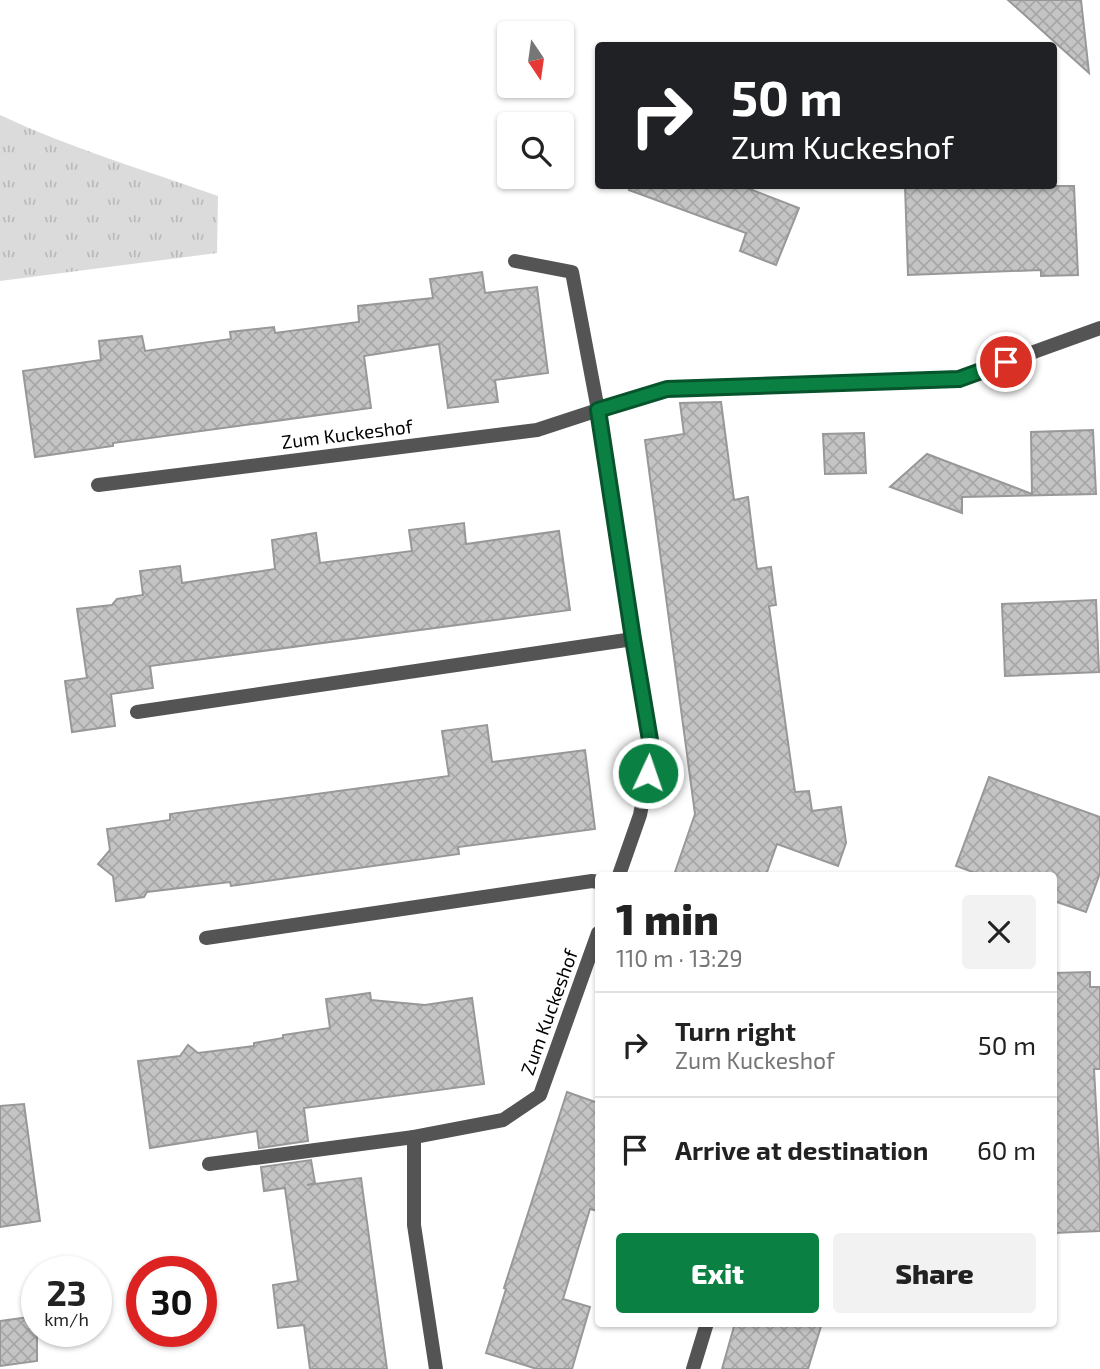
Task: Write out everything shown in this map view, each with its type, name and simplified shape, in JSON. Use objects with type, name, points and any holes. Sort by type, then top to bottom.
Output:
[{"type":"street","points":[[515,261],[572,272],[598,410],[652,752],[640,815],[621,872]]},
{"type":"street","name":"Zum Kuckeshof","points":[[98,485],[537,430],[667,389],[959,379],[1100,328]]},
{"type":"street","points":[[137,712],[633,639]]},
{"type":"street","points":[[206,938],[595,882]]},
{"type":"street","name":"Zum Kuckeshof","points":[[209,1164],[414,1137],[503,1120],[540,1095],[595,941]]},
{"type":"street","points":[[414,1137],[414,1225],[436,1369]]},
{"type":"street","points":[[693,1369],[706,1327]]},
{"type":"green space","points":[[0,115],[80,148],[218,196],[217,253],[0,281]]},
{"type":"building","points":[[1008,0],[1081,0],[1089,73]]},
{"type":"building","points":[[1057,186],[1074,186],[1078,275],[1041,276],[1041,270],[908,275],[905,189],[1057,189]]},
{"type":"building","points":[[750,189],[799,208],[776,265],[740,251],[746,233],[629,190]]},
{"type":"building","points":[[482,272],[485,293],[537,287],[548,373],[495,380],[498,402],[448,408],[439,344],[364,356],[371,408],[113,443],[113,446],[35,457],[23,371],[101,360],[99,341],[142,336],[145,351],[231,339],[230,332],[274,327],[275,333],[359,322],[358,306],[433,298],[430,279]]},
{"type":"building","points":[[721,402],[734,500],[748,497],[757,569],[771,567],[776,605],[769,606],[795,792],[809,791],[812,811],[841,807],[846,843],[838,866],[777,844],[767,872],[675,872],[695,814],[645,440],[684,434],[680,403]]},
{"type":"building","points":[[1093,430],[1096,494],[962,497],[962,513],[890,487],[927,454],[1032,494],[1031,432]]},
{"type":"building","points":[[864,433],[866,473],[825,474],[823,434]]},
{"type":"building","points":[[464,523],[466,544],[559,531],[570,610],[150,666],[153,688],[111,694],[115,726],[72,732],[65,681],[87,678],[77,609],[112,605],[117,599],[143,595],[140,571],[180,566],[182,583],[275,569],[272,540],[316,533],[320,563],[412,551],[409,530]]},
{"type":"building","points":[[1096,600],[1099,672],[1005,676],[1002,604]]},
{"type":"building","points":[[487,725],[492,762],[585,750],[595,829],[458,847],[459,854],[231,886],[230,882],[147,892],[144,897],[116,901],[113,876],[98,864],[110,850],[107,829],[170,820],[170,814],[449,776],[442,731]]},
{"type":"building","points":[[989,777],[1100,817],[1100,873],[1086,912],[1057,902],[1057,872],[973,872],[956,866]]},
{"type":"building","points":[[1090,972],[1090,987],[1100,987],[1100,1069],[1094,1069],[1100,1231],[1057,1233],[1057,973]]},
{"type":"building","points":[[370,993],[371,1000],[425,1005],[472,998],[484,1084],[304,1108],[308,1141],[259,1148],[257,1131],[150,1148],[138,1061],[180,1056],[188,1045],[198,1053],[254,1046],[254,1043],[283,1038],[283,1035],[330,1028],[326,999]]},
{"type":"building","points":[[567,1092],[595,1102],[595,1210],[590,1209],[563,1299],[590,1307],[572,1369],[537,1369],[486,1353],[506,1289],[504,1288]]},
{"type":"building","points":[[24,1104],[40,1221],[0,1227],[0,1106]]},
{"type":"building","points":[[311,1160],[315,1183],[307,1185],[361,1178],[387,1369],[310,1369],[304,1325],[278,1328],[273,1285],[298,1281],[285,1188],[264,1191],[261,1167]]},
{"type":"building","points":[[21,1318],[21,1347],[37,1347],[37,1361],[0,1366],[0,1321]]},
{"type":"building","points":[[734,1327],[821,1327],[808,1369],[722,1369]]},
{"type":"route","points":[[648,773],[652,752],[598,410],[667,389],[959,379],[1006,362]]}]
